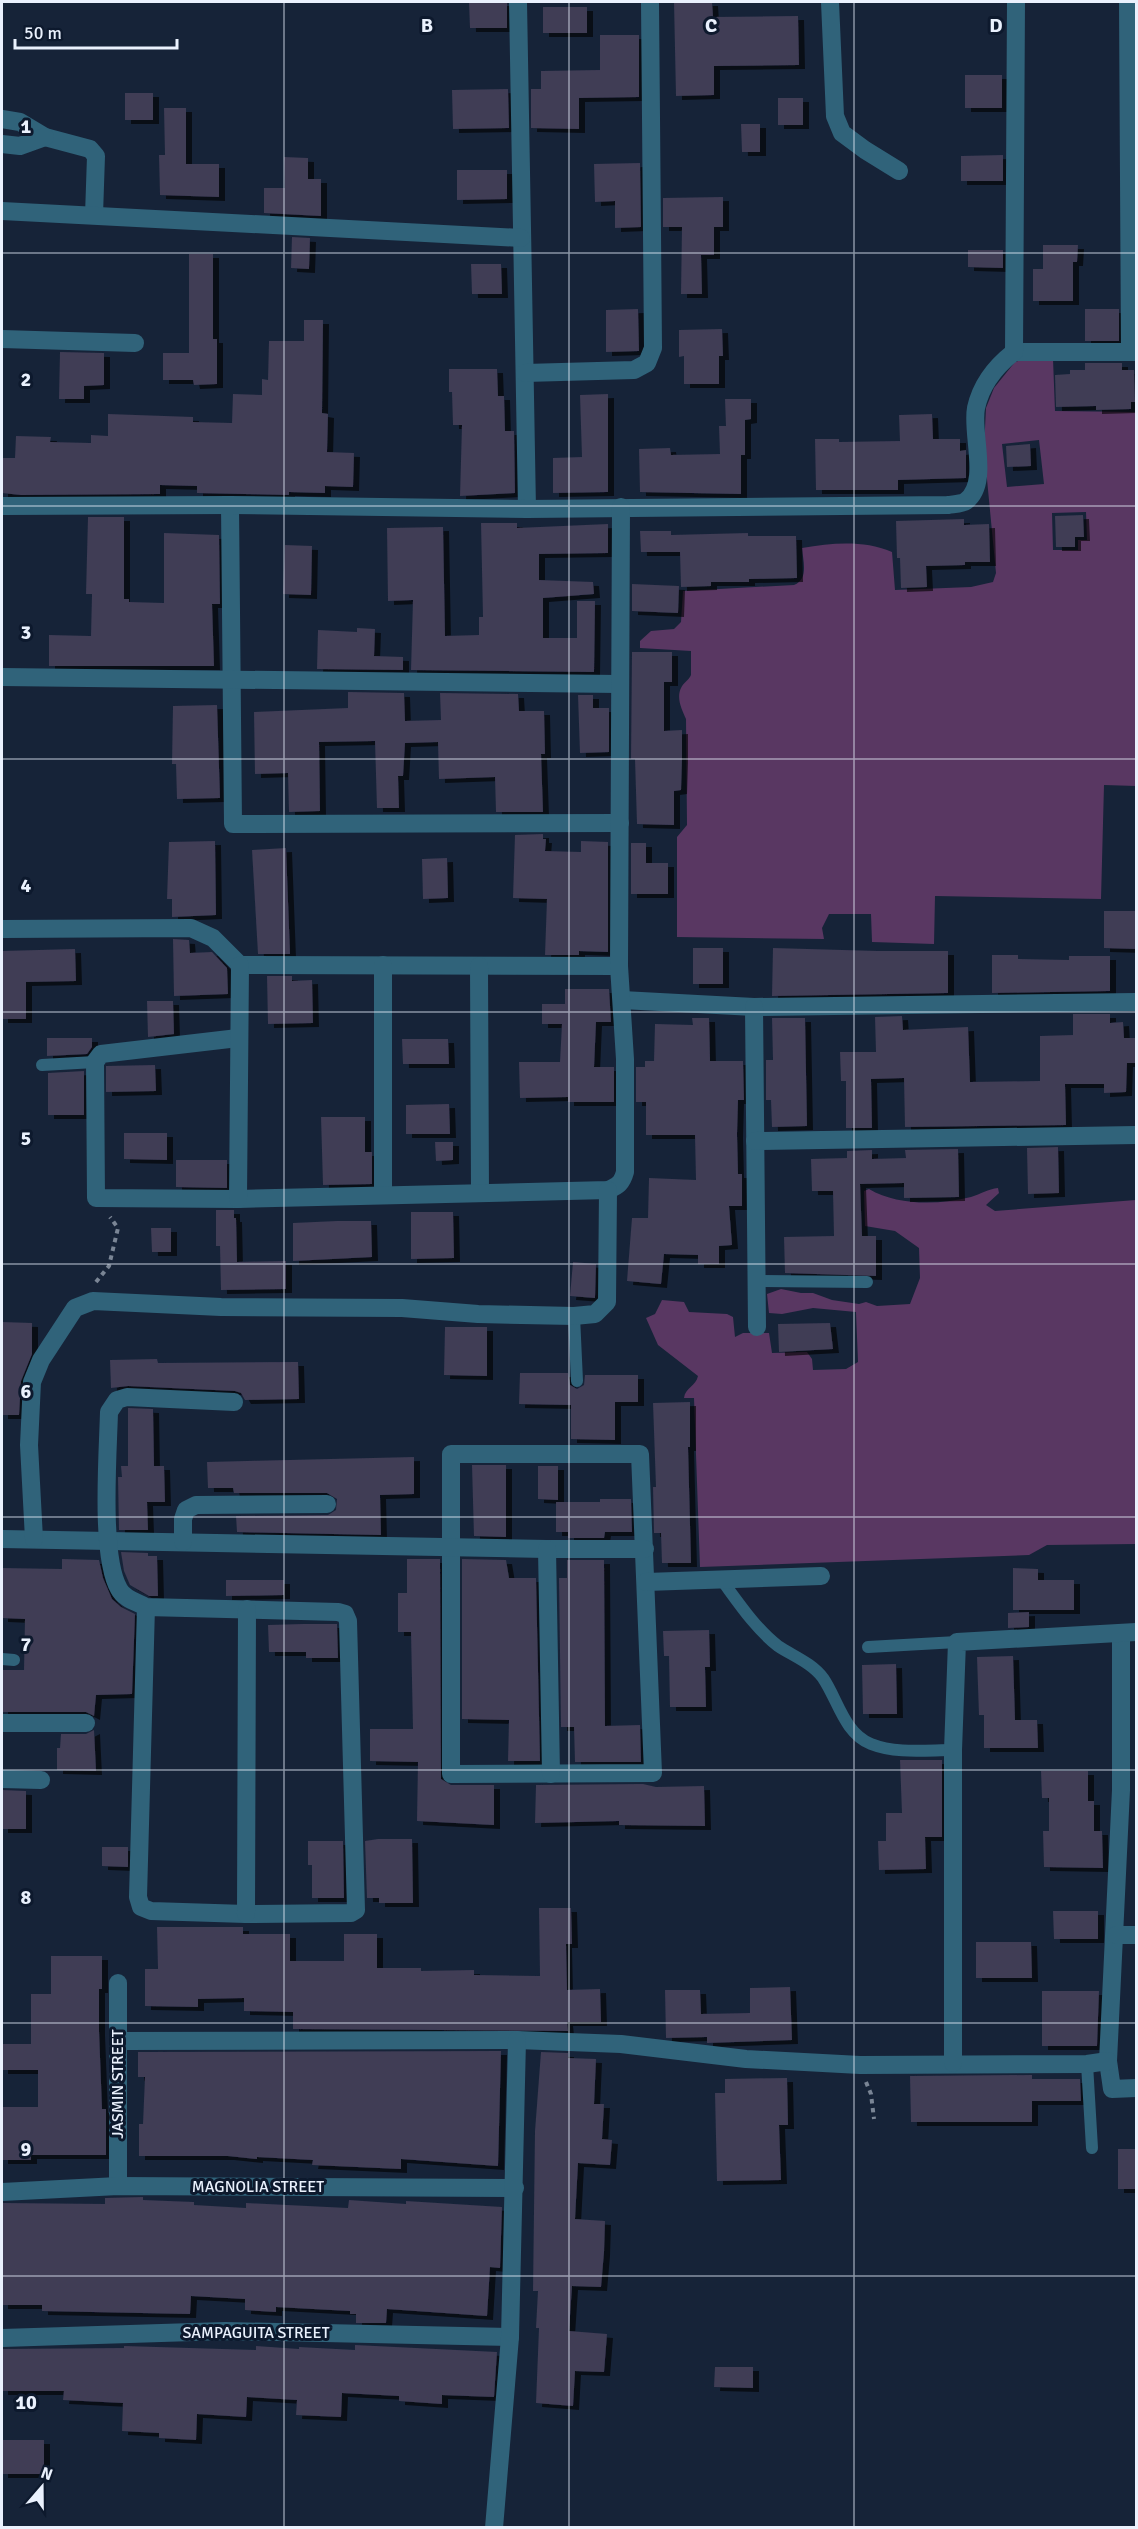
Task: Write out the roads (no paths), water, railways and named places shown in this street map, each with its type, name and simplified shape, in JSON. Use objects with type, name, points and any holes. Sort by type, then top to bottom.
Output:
[{"type":"street","points":[[518,2],[527,508]]},
{"type":"street","points":[[525,373],[634,370],[647,363],[653,348],[650,2]]},
{"type":"street","points":[[830,2],[835,116],[842,133],[899,171]]},
{"type":"street","points":[[1014,352],[1016,2]]},
{"type":"street","points":[[2,506],[230,505],[527,508],[964,503],[973,493],[979,468],[975,424],[979,397],[999,365],[1014,352],[1133,352],[1128,2]]},
{"type":"street","points":[[2,119],[20,122],[45,137],[90,149],[96,156],[94,215]]},
{"type":"street","points":[[2,144],[20,146],[45,137]]},
{"type":"street","points":[[2,212],[521,238]]},
{"type":"street","points":[[2,339],[135,343]]},
{"type":"street","points":[[230,505],[233,824],[620,823]]},
{"type":"street","points":[[238,1038],[111,1051],[101,1054],[95,1062],[96,1198],[238,1198],[608,1190],[618,1186],[623,1180],[625,1172],[625,1059],[619,966],[621,507]]},
{"type":"street","points":[[2,677],[619,684]]},
{"type":"street","points":[[2,929],[191,928],[213,938],[240,965],[619,966]]},
{"type":"street","points":[[238,1198],[240,965]]},
{"type":"street","points":[[382,965],[383,1195]]},
{"type":"street","points":[[479,966],[480,1192]]},
{"type":"street","points":[[622,1000],[754,1007],[1137,1002]]},
{"type":"street","points":[[754,1007],[757,1327]]},
{"type":"street","points":[[755,1142],[1137,1135]]},
{"type":"street","points":[[34,1539],[29,1445],[32,1382],[41,1360],[75,1308],[93,1301],[221,1307],[402,1308],[478,1314],[574,1316],[595,1314],[607,1302],[608,1190]]},
{"type":"street","points":[[146,1607],[138,1898],[141,1907],[151,1911],[246,1914],[351,1913],[356,1910],[348,1621],[345,1614],[146,1607],[127,1598],[120,1591],[107,1540],[109,1412],[117,1400],[127,1396],[234,1402]]},
{"type":"street","points":[[451,1454],[640,1454],[645,1549],[653,1773],[451,1774],[451,1454]]},
{"type":"street","points":[[183,1542],[183,1519],[186,1510],[196,1505],[327,1504]]},
{"type":"street","points":[[2,1539],[645,1549]]},
{"type":"street","points":[[547,1549],[551,1774]]},
{"type":"street","points":[[646,1582],[820,1576]]},
{"type":"street","points":[[246,1914],[247,1609]]},
{"type":"street","points":[[953,2063],[953,1750],[957,1642],[1129,1633],[1129,1790],[1108,2061],[1112,2089],[1137,2088]]},
{"type":"street","points":[[2,1723],[86,1723]]},
{"type":"street","points":[[2,1779],[41,1780]]},
{"type":"street","points":[[1116,1935],[1137,1935]]},
{"type":"street","name":"JASMIN STREET","points":[[117,2186],[118,1983]]},
{"type":"street","points":[[494,2528],[510,2337],[517,2040]]},
{"type":"street","points":[[118,2041],[517,2040],[621,2044],[746,2059],[860,2065],[1088,2064],[1108,2061]]},
{"type":"street","name":"MAGNOLIA STREET","points":[[2,2192],[117,2186],[515,2188]]},
{"type":"street","name":"SAMPAGUITA STREET","points":[[2,2338],[225,2331],[510,2337]]},
{"type":"lane","points":[[42,1065],[95,1062]]},
{"type":"lane","points":[[756,1281],[867,1282]]},
{"type":"lane","points":[[574,1316],[577,1381]]},
{"type":"lane","points":[[721,1579],[754,1623],[778,1645],[800,1658],[822,1677],[849,1728],[869,1744],[894,1750],[953,1750]]},
{"type":"lane","points":[[868,1647],[957,1642]]},
{"type":"lane","points":[[1088,2064],[1092,2148]]}]
